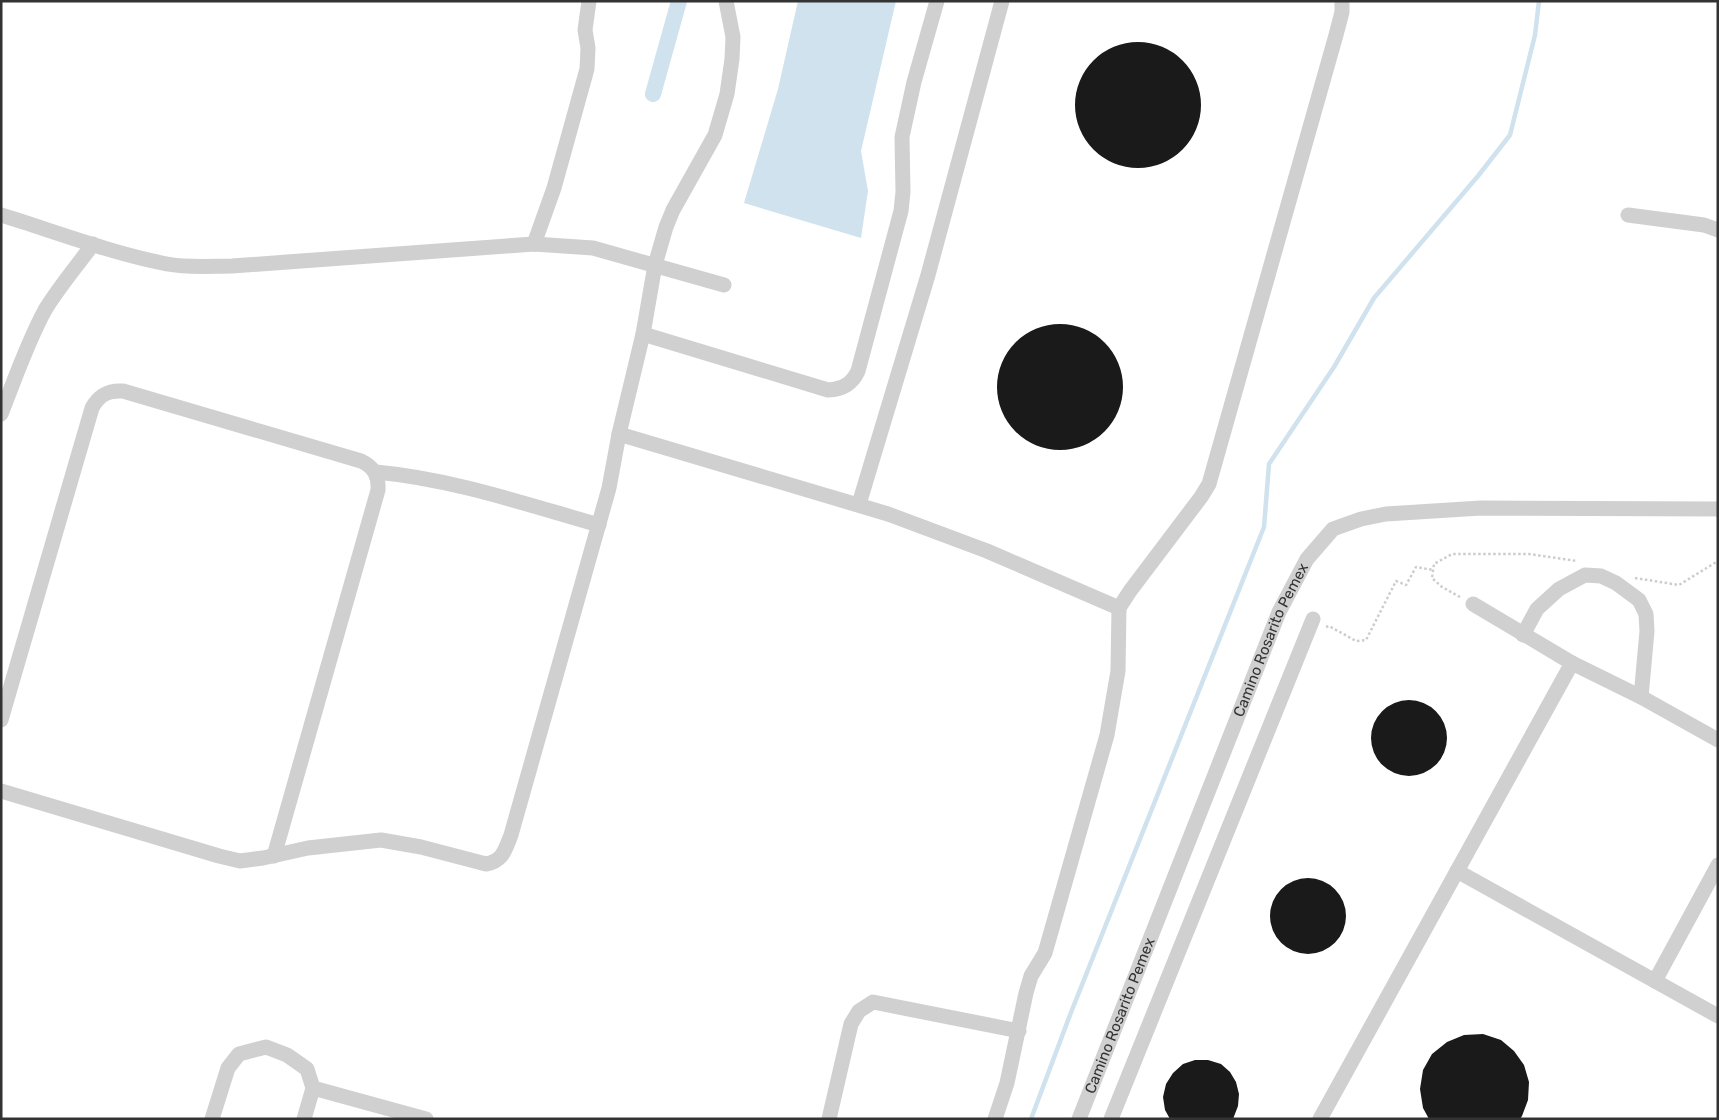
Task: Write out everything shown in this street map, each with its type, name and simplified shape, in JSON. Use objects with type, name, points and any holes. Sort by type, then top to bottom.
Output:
[{"type":"street","points":[[534,244],[554,188],[587,69],[588,48],[585,30],[589,1]]},
{"type":"street","points":[[1,791],[240,861],[308,848],[381,840],[421,847],[486,864],[495,862],[501,857],[511,835],[609,488],[619,434],[644,334],[655,265],[673,210],[715,135],[722,116],[732,59],[733,38],[726,1]]},
{"type":"street","points":[[644,334],[828,390],[844,387],[854,379],[901,211],[903,192],[902,136],[914,82],[937,1]]},
{"type":"street","points":[[858,504],[928,275],[1002,1]]},
{"type":"street","points":[[995,1119],[1008,1083],[1026,993],[1031,976],[1045,953],[1107,735],[1118,671],[1119,608],[1201,498],[1209,484],[1338,27],[1342,12],[1342,1]]},
{"type":"street","points":[[1,215],[93,244],[168,264],[232,266],[534,244],[592,248],[724,286]]},
{"type":"street","points":[[1628,216],[1704,225],[1718,230]]},
{"type":"street","points":[[2,413],[27,348],[44,312],[56,292],[93,244]]},
{"type":"street","points":[[1,720],[92,408],[104,393],[113,390],[142,396],[370,465],[376,472],[379,481],[378,490],[274,856]]},
{"type":"street","points":[[619,434],[858,504],[987,551],[1119,608]]},
{"type":"street","points":[[376,472],[407,475],[460,486],[599,525]]},
{"type":"street","name":"Camino Rosarito Pemex","points":[[1079,1119],[1279,612],[1307,559],[1333,529],[1361,519],[1386,514],[1480,508],[1718,509]]},
{"type":"street","points":[[1523,635],[1537,609],[1559,589],[1585,576],[1601,576],[1616,583],[1639,600],[1646,614],[1647,631],[1641,697]]},
{"type":"street","points":[[1473,604],[1572,663],[1641,697],[1718,740]]},
{"type":"street","points":[[1111,1119],[1310,625]]},
{"type":"street","points":[[1320,1119],[1572,663]]},
{"type":"street","points":[[1654,981],[1718,865]]},
{"type":"street","points":[[1457,871],[1718,1016]]},
{"type":"street","points":[[829,1119],[850,1024],[860,1010],[873,1002],[1018,1030]]},
{"type":"street","points":[[212,1119],[228,1068],[239,1054],[266,1047],[287,1055],[307,1069],[313,1088],[304,1119]]},
{"type":"street","points":[[313,1088],[426,1119]]},
{"type":"path","points":[[1473,604],[1442,587],[1432,578],[1434,564],[1452,554],[1529,554],[1577,561]]},
{"type":"path","points":[[1629,575],[1636,578],[1679,585],[1718,561]]},
{"type":"path","points":[[1310,625],[1330,626],[1356,641],[1366,640],[1396,581],[1406,586],[1416,567],[1433,570]]},
{"type":"water","points":[[798,1],[896,1],[861,151],[868,191],[861,238],[744,203],[778,89]]},
{"type":"building","points":[[1138,42],[1162,47],[1182,61],[1196,81],[1201,105],[1196,129],[1182,149],[1162,163],[1138,168],[1114,163],[1094,149],[1080,129],[1075,105],[1080,81],[1094,61],[1114,47]]},
{"type":"building","points":[[1060,324],[1084,329],[1104,343],[1118,363],[1123,387],[1118,411],[1104,431],[1084,445],[1060,450],[1036,445],[1016,431],[1002,411],[997,387],[1002,363],[1016,343],[1036,329]]},
{"type":"building","points":[[1409,700],[1423,703],[1436,711],[1444,724],[1447,738],[1444,752],[1436,765],[1423,773],[1409,776],[1395,773],[1382,765],[1374,752],[1371,738],[1374,724],[1382,711],[1395,703]]},
{"type":"building","points":[[1308,878],[1322,881],[1335,889],[1343,902],[1346,916],[1343,930],[1335,943],[1322,951],[1308,954],[1294,951],[1281,943],[1273,930],[1270,916],[1273,902],[1281,889],[1294,881]]},
{"type":"building","points":[[1483,1034],[1501,1040],[1514,1051],[1524,1065],[1529,1082],[1528,1100],[1522,1116],[1520,1119],[1429,1119],[1423,1108],[1420,1089],[1423,1070],[1432,1054],[1447,1042],[1464,1035]]},
{"type":"building","points":[[1195,1060],[1208,1060],[1221,1064],[1230,1072],[1236,1082],[1239,1094],[1238,1106],[1233,1119],[1170,1119],[1165,1110],[1163,1097],[1166,1084],[1173,1073],[1183,1064]]},
{"type":"waterway","points":[[653,94],[679,1]]},
{"type":"waterway","points":[[1031,1119],[1070,1015],[1264,527],[1269,464],[1334,367],[1374,298],[1478,176],[1510,135],[1535,35],[1539,1]]}]
